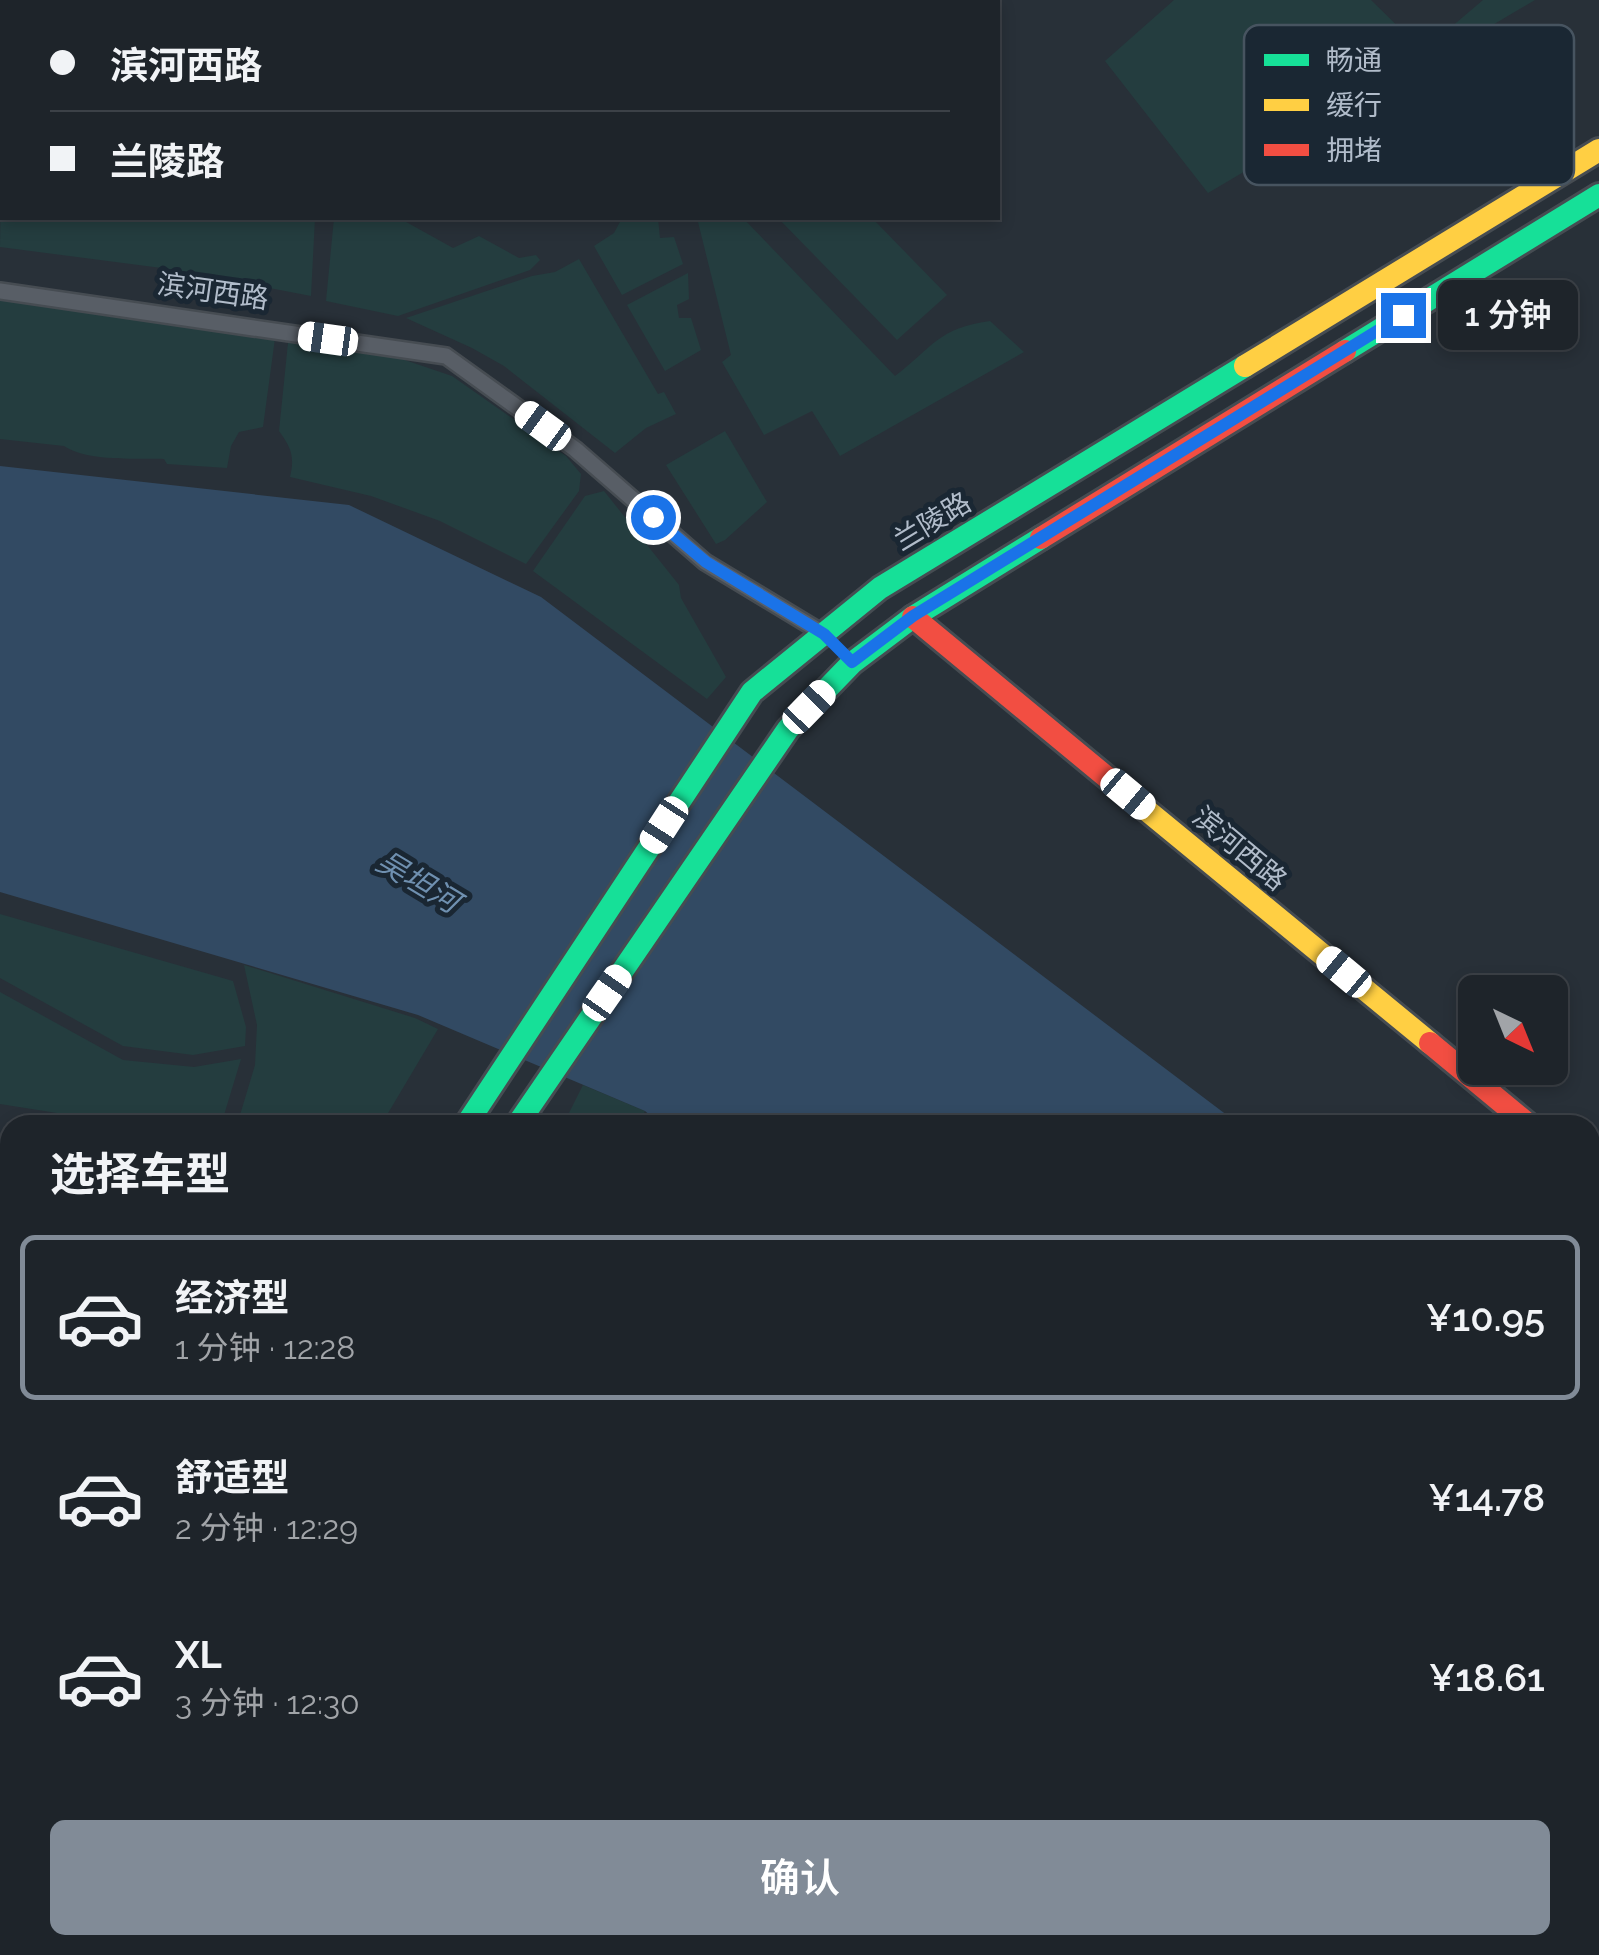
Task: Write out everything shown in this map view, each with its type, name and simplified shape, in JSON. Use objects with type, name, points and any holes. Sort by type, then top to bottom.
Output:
[{"type":"main road","name":"兰陵路","points":[[1574,165],[1599,150]]},
{"type":"main road","name":"兰陵路","points":[[473,1115],[752,692],[880,588],[1542,185]]},
{"type":"main road","points":[[524,1115],[788,729],[852,662],[913,616],[1599,194]]},
{"type":"main road","name":"滨河西路","points":[[913,616],[1517,1115]]},
{"type":"lane","name":"滨河西路","points":[[0,291],[446,356],[575,449],[706,562],[824,634],[852,662]]},
{"type":"green space","points":[[1174,0],[1371,0],[1396,25],[1244,25],[1244,172],[1208,193],[1105,61]]},
{"type":"green space","points":[[1483,0],[1535,0],[1493,25],[1454,25]]},
{"type":"green space","points":[[0,220],[315,220],[311,296],[177,270],[0,247]]},
{"type":"green space","points":[[334,220],[403,220],[453,248],[479,236],[519,258],[536,255],[540,260],[530,270],[398,316],[326,301]]},
{"type":"green space","points":[[621,220],[658,220],[660,238],[674,237],[683,264],[622,295],[594,246],[614,233]]},
{"type":"green space","points":[[697,220],[745,220],[895,376],[937,340],[973,324],[990,321],[1024,352],[840,456],[812,411],[764,435],[722,362],[731,355]]},
{"type":"green space","points":[[780,220],[874,220],[947,295],[897,340]]},
{"type":"green space","points":[[579,259],[658,394],[664,392],[676,414],[646,428],[615,453],[504,366],[406,318],[555,272]]},
{"type":"green space","points":[[688,273],[689,299],[677,305],[679,318],[691,318],[701,350],[665,371],[627,305]]},
{"type":"green space","points":[[0,285],[276,331],[263,427],[239,432],[231,446],[227,468],[167,464],[164,459],[99,457],[64,446],[0,439]]},
{"type":"green space","points":[[289,333],[384,353],[452,376],[566,456],[581,474],[579,491],[526,564],[440,521],[371,496],[290,477],[291,453],[279,431]]},
{"type":"green space","points":[[725,431],[767,502],[716,544],[666,465]]},
{"type":"green space","points":[[604,491],[679,585],[681,598],[726,677],[707,699],[533,571],[585,496]]},
{"type":"green space","points":[[0,914],[233,981],[246,1027],[245,1046],[193,1055],[123,1046],[0,978]]},
{"type":"green space","points":[[244,965],[415,1018],[438,1029],[387,1115],[240,1115],[255,1065],[257,1025]]},
{"type":"green space","points":[[0,992],[123,1060],[194,1067],[241,1059],[224,1115],[70,1115],[0,1104]]},
{"type":"green space","points":[[583,1085],[645,1111],[643,1115],[568,1115]]},
{"type":"water","name":"吴坦河","points":[[0,466],[349,505],[541,597],[1227,1115],[650,1115],[418,1015],[0,892]]},
{"type":"traffic: fast","points":[[1345,351],[1599,195]]},
{"type":"traffic: fast","points":[[473,1115],[752,692],[880,588],[1245,366]]},
{"type":"traffic: fast","points":[[524,1115],[788,729],[852,663],[913,617],[1041,538]]},
{"type":"traffic: slow","points":[[1574,165],[1599,150]]},
{"type":"traffic: slow","points":[[1245,366],[1542,185]]},
{"type":"traffic: slow","points":[[1133,799],[1430,1043]]},
{"type":"traffic: jam","points":[[1041,538],[1345,351]]},
{"type":"traffic: jam","points":[[913,617],[1133,799]]},
{"type":"traffic: jam","points":[[1430,1043],[1517,1115]]},
{"type":"route","points":[[653,517],[706,562],[824,634],[852,662],[913,616],[1403,315]]}]
